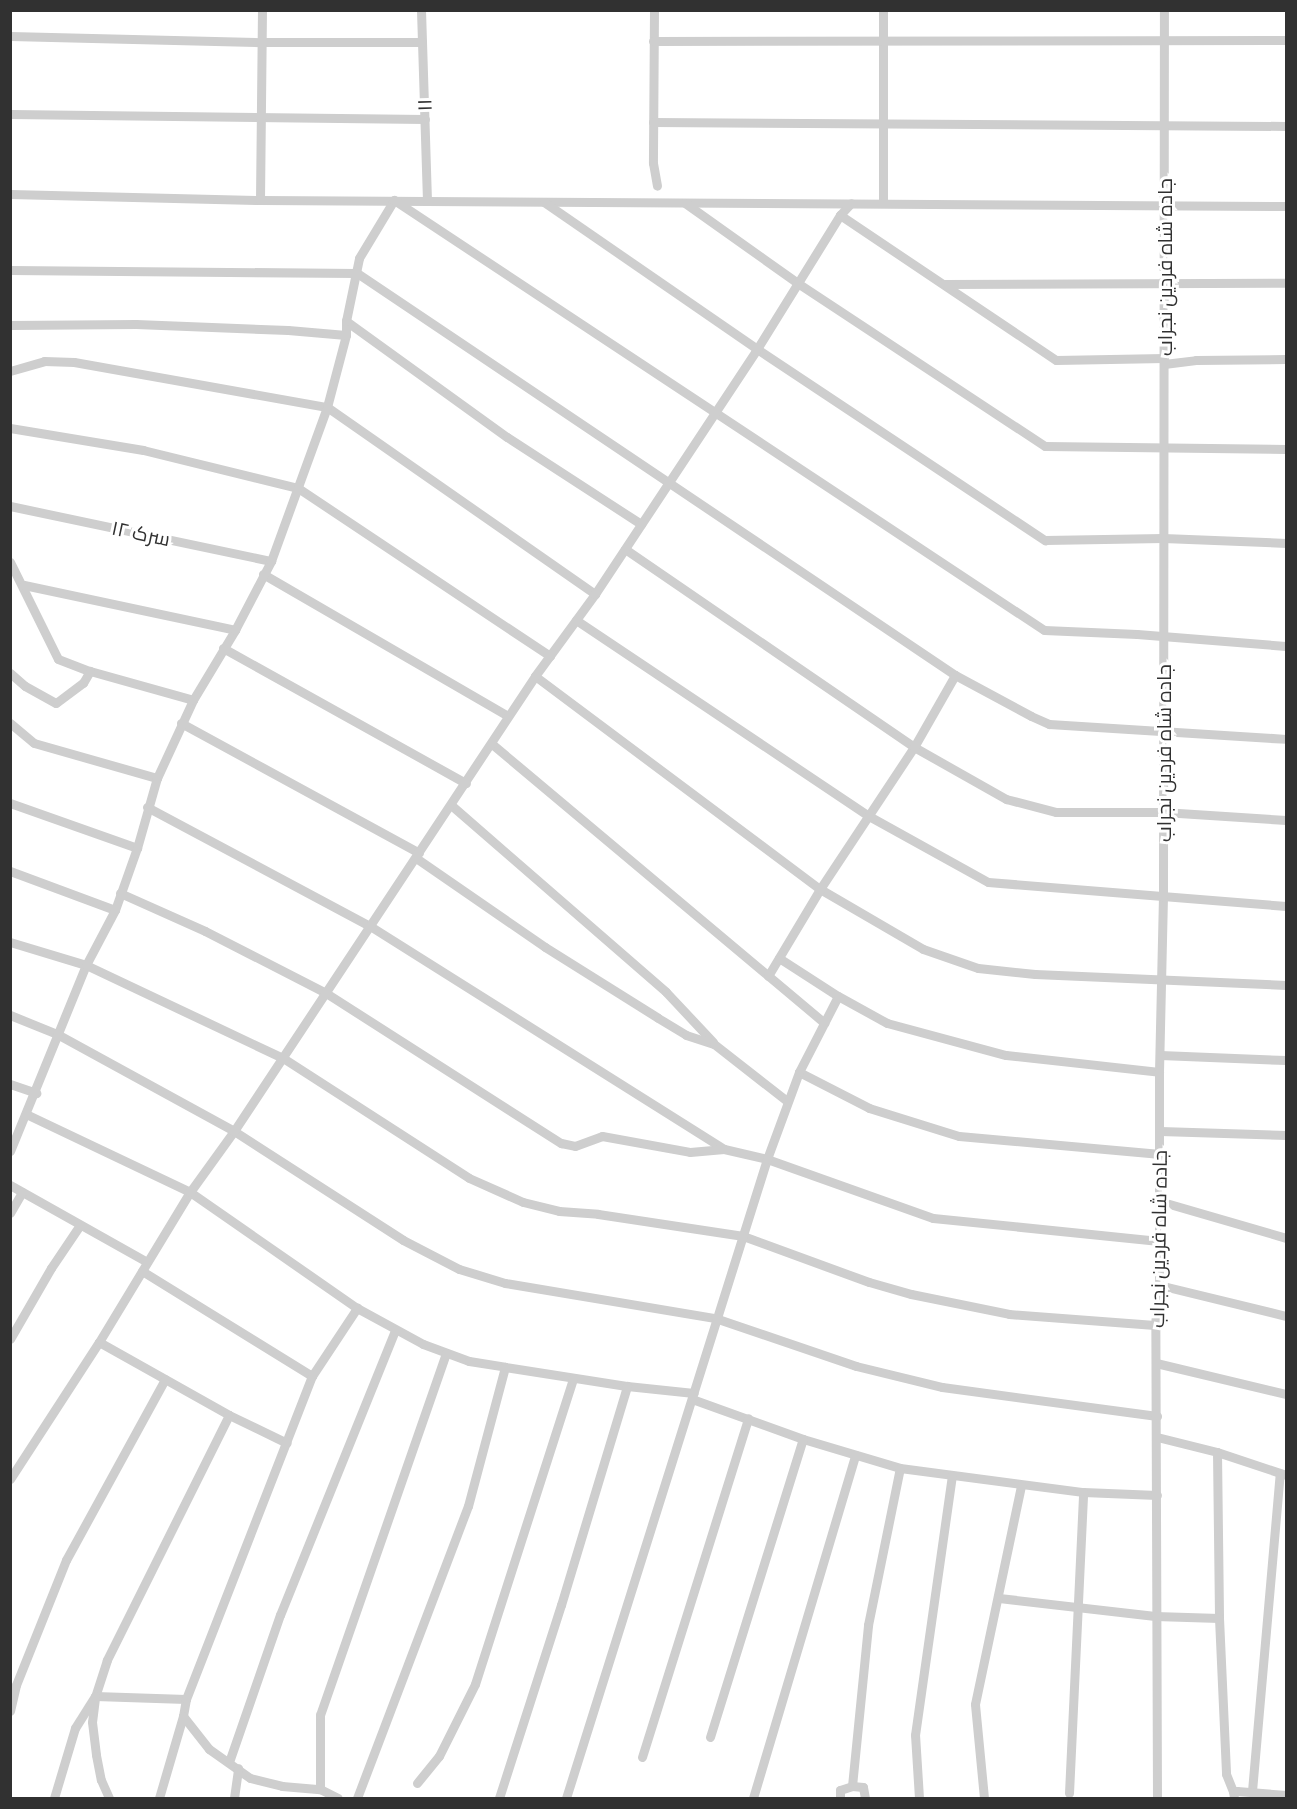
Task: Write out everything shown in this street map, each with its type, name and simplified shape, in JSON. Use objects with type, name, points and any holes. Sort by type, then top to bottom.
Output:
[{"type":"street","points":[[260,200],[262,10]]},
{"type":"street","name":"۱۱","points":[[421,10],[427,200]]},
{"type":"street","points":[[654,10],[653,163],[657,186]]},
{"type":"street","points":[[883,10],[881,123],[884,203]]},
{"type":"street","name":"جاده شاه فردین نجراب","points":[[1157,1798],[1155,1325],[1159,1285],[1159,1072],[1163,897],[1164,10]]},
{"type":"street","points":[[10,36],[262,42],[422,42]]},
{"type":"street","points":[[653,41],[1287,40]]},
{"type":"street","points":[[10,114],[425,119]]},
{"type":"street","points":[[653,122],[1287,126]]},
{"type":"street","points":[[10,194],[260,200],[1287,206]]},
{"type":"street","points":[[10,1151],[36,1093],[57,1034],[86,965],[115,910],[137,848],[157,778],[181,723],[235,630],[271,561],[327,407],[346,335],[346,321],[359,258],[394,200]]},
{"type":"street","points":[[394,200],[715,415],[1044,630],[1137,634],[1163,638],[1287,646]]},
{"type":"street","points":[[543,201],[757,349],[1045,540],[1163,538],[1287,543]]},
{"type":"street","points":[[686,203],[796,282],[1045,446],[1287,448]]},
{"type":"street","points":[[10,1479],[99,1342],[190,1192],[283,1058],[535,676],[595,594],[715,415],[796,282],[840,215],[852,203]]},
{"type":"street","points":[[840,215],[1056,360],[1287,359]]},
{"type":"street","points":[[10,270],[357,273],[955,675],[1049,724],[1287,739]]},
{"type":"street","points":[[943,284],[1287,283]]},
{"type":"street","points":[[346,321],[507,437],[641,524]]},
{"type":"street","points":[[10,325],[136,324],[288,330],[346,335]]},
{"type":"street","points":[[10,371],[44,361],[74,362],[327,407],[595,594]]},
{"type":"street","points":[[10,428],[143,450],[298,488],[550,656]]},
{"type":"street","name":"سرک ۱۲","points":[[10,506],[271,561]]},
{"type":"street","points":[[625,549],[914,747],[1006,799],[1056,812],[1163,812],[1287,820]]},
{"type":"street","points":[[10,562],[24,585],[58,659],[90,672],[193,700]]},
{"type":"street","points":[[263,574],[508,716]]},
{"type":"street","points":[[24,585],[235,630]]},
{"type":"street","points":[[576,620],[867,815],[988,882],[1287,906]]},
{"type":"street","points":[[223,648],[466,783]]},
{"type":"street","points":[[10,673],[25,686],[56,703],[83,683],[90,672]]},
{"type":"street","points":[[768,976],[867,815],[914,747],[955,675]]},
{"type":"street","points":[[535,676],[820,889],[922,949],[978,968],[1035,974],[1287,985]]},
{"type":"street","points":[[10,723],[34,743],[157,778]]},
{"type":"street","points":[[181,723],[418,856],[545,947],[686,1035],[714,1044]]},
{"type":"street","points":[[492,744],[824,1023]]},
{"type":"street","points":[[10,803],[137,848]]},
{"type":"street","points":[[451,805],[666,992],[714,1044],[787,1101]]},
{"type":"street","points":[[147,807],[370,926],[723,1149]]},
{"type":"street","points":[[10,871],[115,910]]},
{"type":"street","points":[[120,893],[205,931],[326,993],[561,1143],[575,1146],[602,1136],[690,1152],[723,1149],[767,1159],[933,1218],[1159,1240]]},
{"type":"street","points":[[10,942],[86,965],[283,1058],[469,1178],[523,1202],[559,1211],[598,1214],[743,1236],[869,1282],[911,1294],[1009,1314],[1155,1325]]},
{"type":"street","points":[[779,958],[838,996],[887,1023],[1006,1055],[1159,1072]]},
{"type":"street","points":[[566,1798],[767,1159],[799,1072],[838,996]]},
{"type":"street","points":[[10,1015],[57,1034],[234,1131],[403,1240],[459,1269],[505,1283],[716,1318],[856,1366],[942,1387],[1157,1416]]},
{"type":"street","points":[[1160,1055],[1287,1060]]},
{"type":"street","points":[[799,1072],[869,1108],[959,1136],[1160,1154]]},
{"type":"street","points":[[10,1084],[36,1093]]},
{"type":"street","points":[[26,1114],[190,1192],[357,1308],[395,1330],[469,1361],[693,1396],[803,1438],[900,1468],[1083,1492],[1157,1495]]},
{"type":"street","points":[[1160,1131],[1287,1135]]},
{"type":"street","points":[[10,1185],[147,1262]]},
{"type":"street","points":[[10,1213],[22,1192]]},
{"type":"street","points":[[1159,1201],[1287,1238]]},
{"type":"street","points":[[10,1339],[51,1268],[80,1225]]},
{"type":"street","points":[[142,1271],[312,1376]]},
{"type":"street","points":[[1159,1285],[1287,1316]]},
{"type":"street","points":[[159,1798],[186,1700],[312,1376],[357,1308]]},
{"type":"street","points":[[229,1762],[280,1616],[395,1330]]},
{"type":"street","points":[[99,1342],[229,1415],[287,1443]]},
{"type":"street","points":[[320,1789],[320,1715],[446,1353]]},
{"type":"street","points":[[1156,1363],[1287,1394]]},
{"type":"street","points":[[357,1798],[468,1506],[504,1367]]},
{"type":"street","points":[[417,1782],[439,1756],[475,1684],[573,1378]]},
{"type":"street","points":[[10,1711],[16,1685],[66,1560],[165,1380]]},
{"type":"street","points":[[499,1798],[561,1605],[627,1386]]},
{"type":"street","points":[[110,1798],[101,1780],[96,1755],[92,1722],[95,1696],[107,1660],[229,1415]]},
{"type":"street","points":[[642,1757],[748,1418]]},
{"type":"street","points":[[1157,1437],[1217,1452],[1283,1474],[1252,1791]]},
{"type":"street","points":[[710,1737],[803,1438]]},
{"type":"street","points":[[1217,1452],[1219,1618],[1226,1774],[1233,1795],[1252,1791],[1287,1795]]},
{"type":"street","points":[[753,1798],[855,1455]]},
{"type":"street","points":[[852,1786],[868,1625],[900,1468]]},
{"type":"street","points":[[919,1798],[915,1735],[952,1476]]},
{"type":"street","points":[[984,1798],[975,1704],[1021,1485]]},
{"type":"street","points":[[1069,1793],[1083,1492]]},
{"type":"street","points":[[999,1598],[1155,1616],[1219,1618]]},
{"type":"street","points":[[95,1696],[186,1700]]},
{"type":"street","points":[[54,1798],[75,1728],[95,1696]]},
{"type":"street","points":[[183,1716],[209,1749],[250,1778],[282,1786],[320,1789],[338,1798]]},
{"type":"street","points":[[234,1798],[238,1768]]},
{"type":"street","points":[[840,1798],[840,1790],[852,1786],[863,1788],[865,1798]]}]
